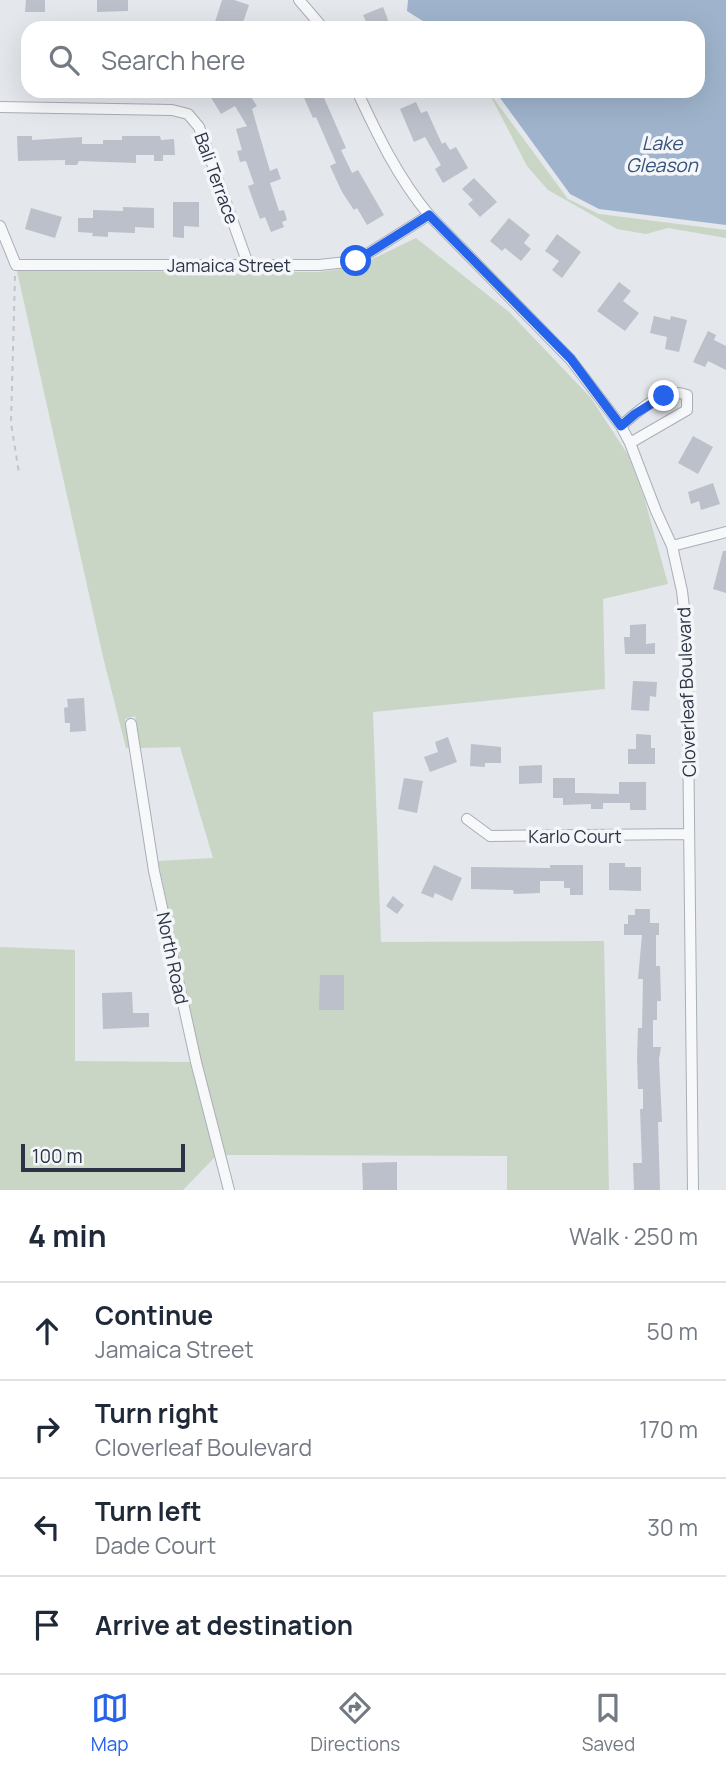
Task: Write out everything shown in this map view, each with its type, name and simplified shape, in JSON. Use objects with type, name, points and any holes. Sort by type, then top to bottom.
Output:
[{"type":"street","points":[[299,0],[317,21]]},
{"type":"street","name":"Cloverleaf Boulevard","points":[[360,98],[410,191],[429,215],[571,359],[621,426],[631,443],[672,546],[682,591],[687,633],[693,1190]]},
{"type":"street","name":"Bali Terrace","points":[[0,107],[172,110],[188,114],[199,127],[248,264]]},
{"type":"street","name":"Jamaica Street","points":[[16,265],[319,265],[356,261],[429,215]]},
{"type":"street","points":[[0,226],[16,265]]},
{"type":"street","points":[[621,426],[664,396],[680,392],[687,395],[687,410],[631,443]]},
{"type":"street","points":[[672,546],[726,532]]},
{"type":"street","name":"North Road","points":[[131,724],[154,871],[196,1062],[229,1190]]},
{"type":"street","name":"Karlo Court","points":[[467,819],[490,836],[689,834]]},
{"type":"path","points":[[16,265],[11,423],[19,472]]},
{"type":"green space","points":[[492,98],[568,199],[599,214],[726,230],[726,238],[668,228],[646,234],[617,229],[548,190],[527,166]]},
{"type":"green space","points":[[416,238],[509,312],[591,398],[628,455],[644,497],[668,584],[603,599],[605,689],[373,712],[381,942],[604,941],[609,1190],[507,1190],[507,1156],[226,1155],[201,1060],[158,861],[213,858],[180,747],[140,748],[135,716],[125,719],[129,748],[126,748],[103,657],[17,271],[319,272],[356,267]]},
{"type":"green space","points":[[0,947],[75,950],[75,1061],[190,1062],[215,1157],[183,1190],[0,1190]]},
{"type":"water","name":"Lake Gleason","points":[[408,0],[726,0],[726,225],[599,209],[570,194],[500,98],[705,98],[705,21],[423,21],[407,11]]},
{"type":"building","points":[[26,0],[45,0],[45,12],[25,12]]},
{"type":"building","points":[[97,0],[128,0],[128,11],[97,12]]},
{"type":"building","points":[[222,0],[234,0],[249,5],[243,21],[215,21]]},
{"type":"building","points":[[383,7],[388,21],[366,21],[363,15]]},
{"type":"building","points":[[211,98],[252,98],[257,106],[252,109],[270,171],[277,168],[281,179],[270,183],[279,211],[284,210],[287,220],[282,222],[284,227],[271,232],[265,217],[260,219],[248,186],[254,184],[246,161],[240,162],[237,151],[242,150],[236,129],[247,126],[235,106],[221,114]]},
{"type":"building","points":[[304,98],[324,98],[346,148],[341,150],[352,173],[358,170],[384,215],[367,225],[357,208],[354,210],[330,166],[336,163],[316,117],[313,118]]},
{"type":"building","points":[[416,102],[421,113],[427,111],[442,144],[445,142],[450,150],[456,147],[468,168],[443,183],[435,169],[441,165],[425,137],[414,142],[400,109]]},
{"type":"building","points":[[17,136],[32,136],[32,140],[82,137],[82,144],[103,144],[103,140],[122,140],[122,136],[160,136],[161,140],[174,139],[175,155],[163,155],[163,161],[154,161],[154,155],[136,155],[136,163],[79,161],[77,165],[65,165],[65,160],[18,161]]},
{"type":"building","points":[[474,178],[497,202],[480,217],[468,204],[473,200],[462,189]]},
{"type":"building","points":[[173,202],[199,202],[199,227],[184,226],[184,238],[173,237]]},
{"type":"building","points":[[123,207],[154,208],[154,228],[135,227],[135,233],[108,232],[108,237],[78,232],[78,218],[93,218],[93,210],[123,211]]},
{"type":"building","points":[[31,208],[62,217],[55,238],[25,229]]},
{"type":"building","points":[[509,218],[530,235],[524,243],[531,249],[521,261],[505,248],[502,251],[490,241]]},
{"type":"building","points":[[557,234],[581,252],[562,278],[552,270],[559,261],[545,251]]},
{"type":"building","points":[[619,282],[631,291],[623,301],[639,313],[625,331],[597,311]]},
{"type":"building","points":[[654,316],[687,320],[679,352],[665,349],[667,337],[650,333]]},
{"type":"building","points":[[708,331],[716,335],[714,340],[726,346],[726,370],[708,361],[705,367],[693,362]]},
{"type":"building","points":[[693,436],[713,447],[698,474],[678,463]]},
{"type":"building","points":[[713,483],[720,504],[701,510],[699,501],[691,504],[688,492]]},
{"type":"building","points":[[723,551],[726,551],[726,593],[713,589]]},
{"type":"building","points":[[646,624],[646,644],[655,643],[655,654],[625,654],[624,637],[630,637],[630,625]]},
{"type":"building","points":[[633,681],[657,682],[656,697],[650,696],[649,711],[631,710]]},
{"type":"building","points":[[84,698],[86,731],[70,732],[70,723],[65,723],[64,708],[68,707],[67,699]]},
{"type":"building","points":[[636,734],[651,735],[651,748],[655,748],[655,764],[628,764],[628,749],[636,749]]},
{"type":"building","points":[[448,737],[457,762],[430,772],[424,757],[438,752],[435,742]]},
{"type":"building","points":[[471,744],[501,747],[501,763],[485,763],[485,767],[470,766]]},
{"type":"building","points":[[542,765],[542,783],[519,784],[519,766]]},
{"type":"building","points":[[404,778],[423,781],[417,813],[398,809]]},
{"type":"building","points":[[553,778],[575,778],[575,793],[619,794],[619,782],[646,782],[646,810],[630,810],[630,803],[603,803],[603,809],[591,809],[591,804],[563,805],[563,798],[553,798]]},
{"type":"building","points":[[609,863],[641,867],[641,891],[609,890]]},
{"type":"building","points":[[434,865],[462,878],[452,901],[435,893],[433,898],[421,893]]},
{"type":"building","points":[[550,865],[583,865],[583,895],[570,895],[570,888],[564,888],[564,881],[540,881],[540,893],[514,894],[513,890],[471,889],[471,867],[550,868]]},
{"type":"building","points":[[393,896],[404,905],[397,914],[386,906]]},
{"type":"building","points":[[635,909],[650,909],[650,923],[659,923],[659,935],[656,935],[656,966],[660,966],[661,1001],[657,1001],[657,1020],[653,1020],[653,1047],[661,1047],[659,1059],[662,1122],[658,1122],[660,1190],[634,1190],[633,1163],[642,1163],[640,1109],[643,1109],[643,1089],[638,1089],[637,1058],[638,1028],[642,1028],[643,979],[638,979],[642,935],[624,935],[624,924],[628,924],[628,915],[635,915]]},
{"type":"building","points":[[320,975],[344,975],[344,1010],[319,1010]]},
{"type":"building","points":[[132,992],[133,1013],[149,1013],[149,1027],[103,1029],[102,993]]},
{"type":"building","points":[[397,1162],[397,1190],[363,1190],[362,1163]]},
{"type":"route","points":[[356,261],[429,215],[571,359],[621,426],[664,396]]}]
